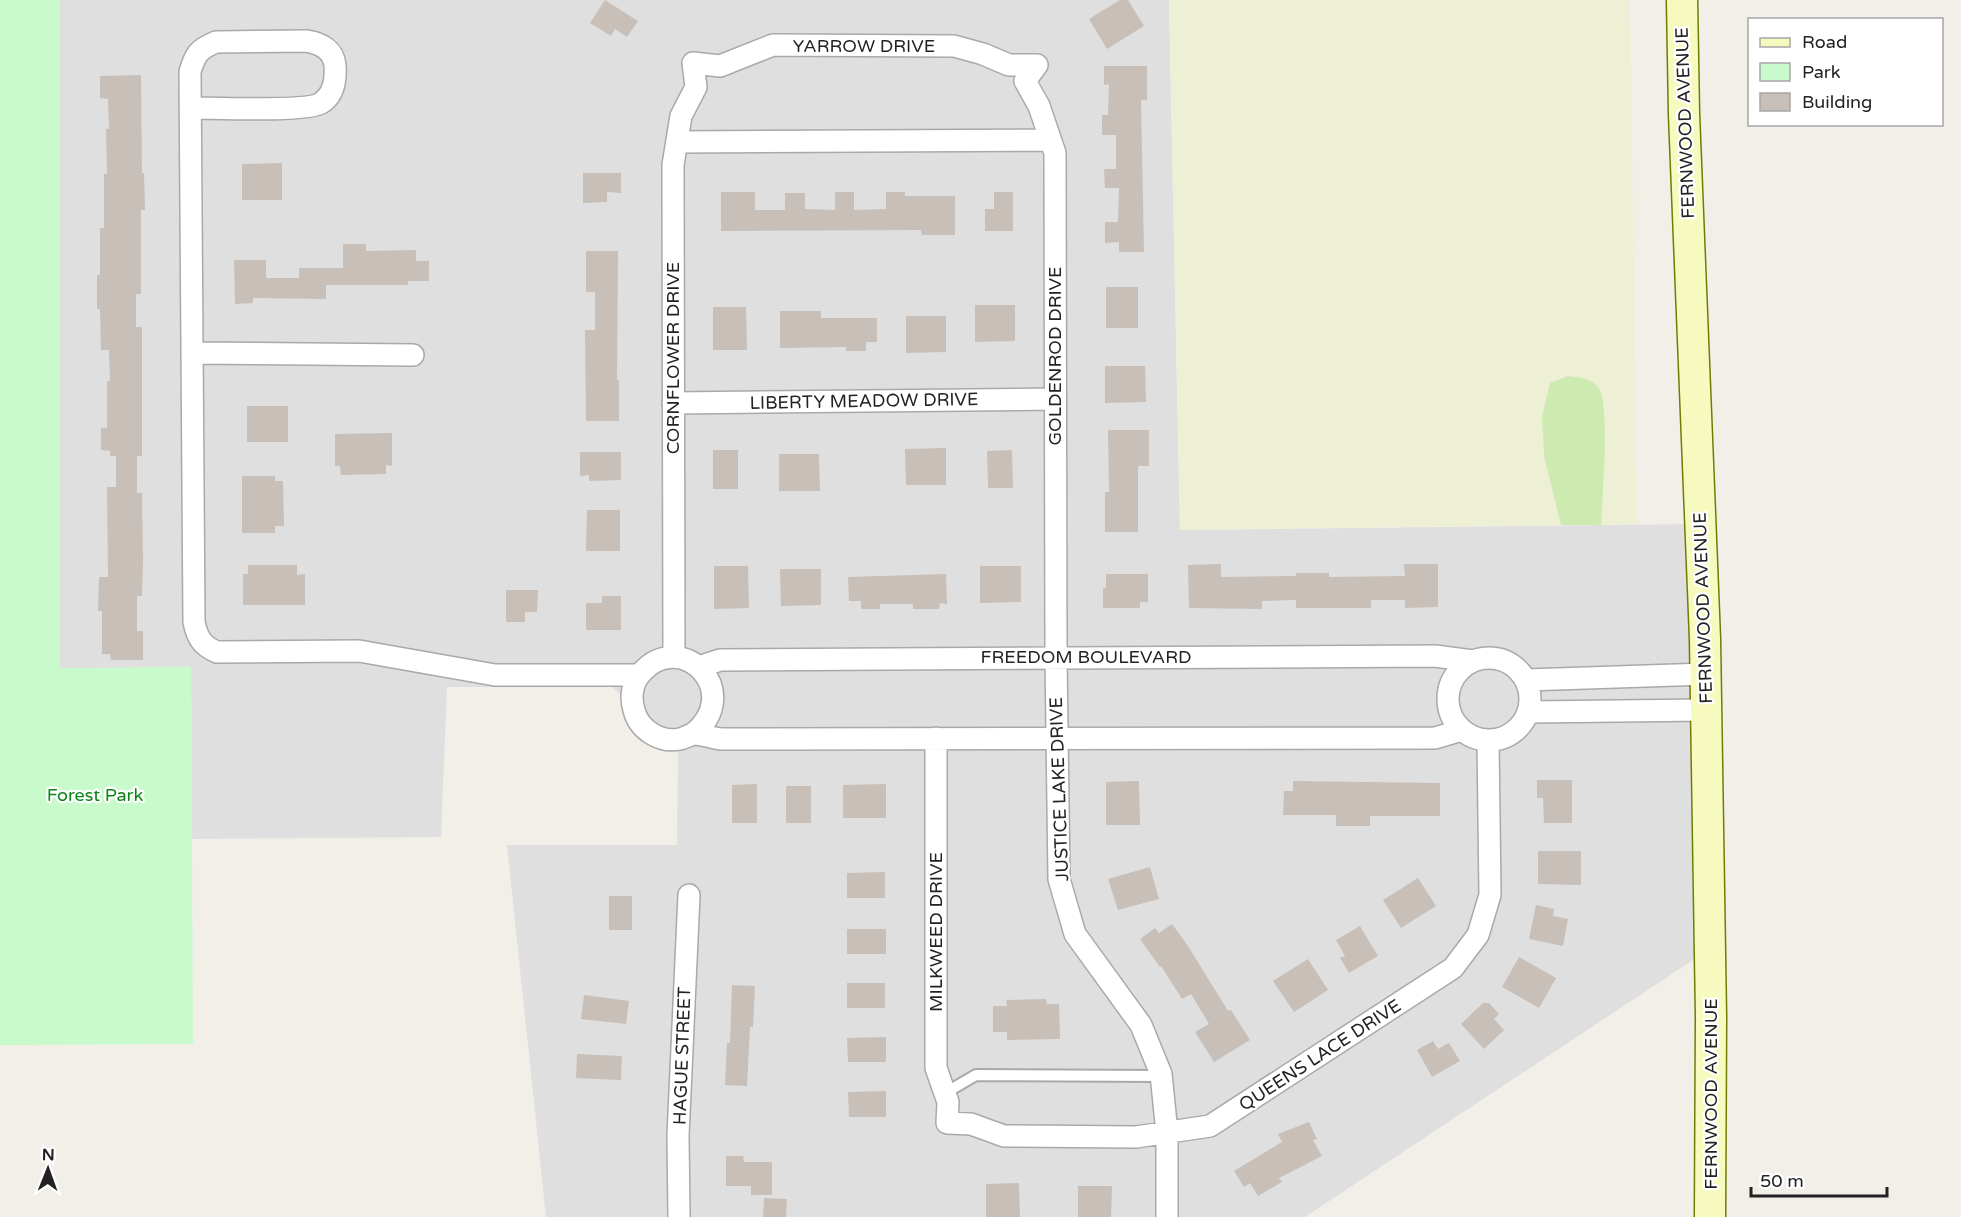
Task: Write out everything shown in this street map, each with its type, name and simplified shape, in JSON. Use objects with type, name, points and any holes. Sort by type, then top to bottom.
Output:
[{"type":"street","name":"FERNWOOD AVENUE","points":[[1682,0],[1684,114],[1706,674],[1711,1017],[1710,1217]]},
{"type":"street","points":[[191,108],[302,108],[321,104],[327,98],[335,81],[334,57],[318,43],[306,41],[216,42],[205,47],[195,57],[190,72],[194,622],[200,641],[217,652],[359,651],[495,675],[638,675]]},
{"type":"street","name":"YARROW DRIVE","points":[[693,63],[720,66],[773,45],[954,46],[983,54],[1009,65],[1037,64]]},
{"type":"street","name":"CORNFLOWER DRIVE","points":[[674,657],[673,165],[681,116],[696,87],[693,63]]},
{"type":"street","name":"GOLDENROD DRIVE","points":[[1037,64],[1025,81],[1039,106],[1055,153],[1056,657]]},
{"type":"street","points":[[677,142],[1050,140]]},
{"type":"street","points":[[193,353],[413,355]]},
{"type":"street","name":"LIBERTY MEADOW DRIVE","points":[[673,403],[1055,399]]},
{"type":"street","name":"FREEDOM BOULEVARD","points":[[699,666],[720,660],[1056,657],[1435,656],[1473,661]]},
{"type":"street","points":[[674,657],[699,666],[708,676],[713,689],[714,702],[703,726],[693,734],[680,739],[667,739],[654,735],[643,727],[635,715],[631,702],[638,675],[648,665],[660,659],[674,657]]},
{"type":"street","name":"JUSTICE LAKE DRIVE","points":[[1056,657],[1059,879],[1075,934],[1141,1025],[1161,1076],[1167,1133],[1167,1217]]},
{"type":"street","points":[[1487,657],[1500,659],[1512,664],[1526,680],[1531,698],[1529,712],[1523,723],[1513,733],[1501,739],[1488,740],[1474,737],[1462,730],[1453,720],[1448,692],[1461,668],[1473,661],[1487,657]]},
{"type":"street","points":[[1526,680],[1706,674]]},
{"type":"street","points":[[1529,712],[1706,710]]},
{"type":"street","points":[[693,734],[721,739],[1435,738],[1462,730]]},
{"type":"street","name":"MILKWEED DRIVE","points":[[936,738],[936,1068],[948,1102],[947,1123]]},
{"type":"street","name":"QUEENS LACE DRIVE","points":[[947,1123],[971,1124],[1004,1136],[1136,1137],[1210,1126],[1453,968],[1478,935],[1490,895],[1488,740]]},
{"type":"street","name":"HAGUE STREET","points":[[679,1217],[678,1136],[689,895]]},
{"type":"lane","points":[[945,1093],[976,1075],[1161,1076]]},
{"type":"shaded area","points":[[60,0],[1169,0],[1180,530],[1695,524],[1696,958],[1305,1217],[546,1217],[507,845],[677,845],[678,748],[612,687],[447,687],[441,837],[192,839],[191,667],[60,669]]},
{"type":"green space","name":"Forest Park","points":[[0,0],[60,0],[60,668],[191,667],[193,1044],[0,1045]]},
{"type":"green space","points":[[1169,0],[1630,0],[1637,524],[1601,525],[1605,409],[1544,456],[1561,525],[1180,530]]},
{"type":"green space","points":[[1568,376],[1588,380],[1598,387],[1602,396],[1605,431],[1601,525],[1561,525],[1544,456],[1542,417],[1550,383]]},
{"type":"building","points":[[605,0],[638,21],[627,37],[615,29],[611,36],[590,23]]},
{"type":"building","points":[[1120,0],[1128,0],[1144,26],[1107,49],[1089,19]]},
{"type":"building","points":[[1104,66],[1147,66],[1147,100],[1141,100],[1144,252],[1119,252],[1119,242],[1105,243],[1105,222],[1118,222],[1119,188],[1105,188],[1104,169],[1116,169],[1116,135],[1102,135],[1102,115],[1108,115],[1109,84],[1104,85]]},
{"type":"building","points":[[141,75],[142,173],[144,173],[145,210],[141,210],[141,294],[136,294],[136,327],[142,327],[142,456],[137,456],[137,493],[142,493],[143,560],[142,596],[137,596],[137,631],[143,631],[143,660],[111,660],[110,654],[102,654],[102,611],[98,611],[99,577],[108,577],[107,487],[116,487],[116,456],[110,456],[110,451],[101,450],[101,428],[107,428],[107,381],[110,381],[109,350],[101,350],[100,309],[97,309],[100,228],[104,228],[104,174],[107,174],[106,129],[109,129],[108,99],[100,98],[100,76]]},
{"type":"building","points":[[282,163],[282,200],[242,200],[242,164]]},
{"type":"building","points":[[583,173],[621,173],[621,193],[607,192],[607,202],[583,203]]},
{"type":"building","points":[[721,192],[755,192],[755,210],[785,210],[785,193],[805,193],[805,209],[835,210],[835,192],[854,192],[854,210],[886,209],[886,192],[905,192],[905,196],[955,196],[955,235],[922,235],[921,230],[721,231]]},
{"type":"building","points":[[994,192],[1013,192],[1013,231],[985,231],[985,209],[994,209]]},
{"type":"building","points":[[343,244],[366,244],[366,251],[416,250],[416,261],[429,261],[429,281],[408,281],[408,285],[326,285],[326,299],[253,298],[253,303],[235,304],[234,260],[266,260],[266,278],[299,278],[299,268],[343,268]]},
{"type":"building","points":[[586,251],[618,251],[619,421],[586,421],[585,330],[595,330],[595,292],[586,292]]},
{"type":"building","points":[[1106,287],[1138,287],[1138,328],[1106,328]]},
{"type":"building","points":[[975,305],[1015,305],[1015,341],[975,342]]},
{"type":"building","points":[[713,307],[746,307],[747,350],[713,350]]},
{"type":"building","points":[[780,311],[821,311],[821,318],[877,318],[877,342],[866,342],[866,351],[846,351],[846,347],[780,348]]},
{"type":"building","points":[[906,316],[946,316],[946,352],[906,353]]},
{"type":"building","points":[[1105,366],[1145,366],[1146,402],[1105,403]]},
{"type":"building","points":[[247,406],[288,406],[288,442],[247,442]]},
{"type":"building","points":[[1108,430],[1149,430],[1149,466],[1138,466],[1138,532],[1105,532],[1105,492],[1109,492]]},
{"type":"building","points":[[392,433],[392,466],[386,465],[386,474],[341,475],[340,466],[335,466],[335,434]]},
{"type":"building","points":[[946,448],[946,485],[906,485],[905,449]]},
{"type":"building","points":[[713,450],[738,450],[738,489],[713,489]]},
{"type":"building","points":[[1012,450],[1013,488],[988,488],[987,451]]},
{"type":"building","points":[[580,452],[621,452],[621,480],[589,481],[589,475],[580,476]]},
{"type":"building","points":[[779,454],[819,454],[820,491],[779,491]]},
{"type":"building","points":[[242,476],[275,476],[275,481],[283,481],[284,526],[275,526],[275,533],[242,533]]},
{"type":"building","points":[[587,510],[620,510],[620,551],[586,551]]},
{"type":"building","points":[[1221,564],[1221,577],[1329,573],[1329,577],[1405,576],[1404,564],[1438,564],[1438,607],[1405,608],[1405,600],[1371,600],[1371,608],[1296,608],[1296,600],[1262,601],[1262,609],[1189,608],[1188,565]]},
{"type":"building","points":[[248,565],[297,565],[297,575],[305,574],[305,605],[243,605],[243,574],[248,574]]},
{"type":"building","points":[[714,566],[748,566],[749,608],[714,609]]},
{"type":"building","points":[[980,566],[1021,566],[1021,602],[980,603]]},
{"type":"building","points":[[780,569],[821,569],[821,605],[781,606]]},
{"type":"building","points":[[946,574],[947,604],[940,603],[939,609],[913,609],[913,604],[880,604],[880,609],[861,609],[861,601],[849,601],[848,577]]},
{"type":"building","points":[[1106,574],[1148,574],[1148,602],[1140,602],[1140,608],[1103,608]]},
{"type":"building","points":[[506,590],[538,590],[537,612],[525,612],[525,622],[506,622]]},
{"type":"building","points":[[602,596],[621,596],[621,630],[586,630],[586,603],[602,603]]},
{"type":"building","points":[[1537,780],[1572,780],[1572,823],[1544,823],[1543,798],[1537,798]]},
{"type":"building","points":[[1139,781],[1140,825],[1106,825],[1106,782]]},
{"type":"building","points":[[1293,781],[1440,783],[1440,816],[1370,816],[1370,826],[1336,826],[1336,815],[1283,815],[1284,791],[1293,791]]},
{"type":"building","points":[[757,784],[757,823],[732,823],[732,785]]},
{"type":"building","points":[[886,784],[886,818],[843,818],[843,785]]},
{"type":"building","points":[[786,786],[811,786],[811,823],[786,823]]},
{"type":"building","points":[[1538,851],[1581,851],[1581,885],[1538,884]]},
{"type":"building","points":[[1150,867],[1159,899],[1118,910],[1108,879]]},
{"type":"building","points":[[885,872],[885,898],[847,898],[847,873]]},
{"type":"building","points":[[1418,878],[1436,906],[1401,928],[1383,900]]},
{"type":"building","points":[[609,896],[632,896],[632,930],[609,930]]},
{"type":"building","points":[[1536,905],[1554,909],[1553,916],[1568,919],[1563,946],[1529,939]]},
{"type":"building","points":[[1172,924],[1228,1011],[1231,1010],[1250,1040],[1214,1062],[1195,1032],[1209,1024],[1191,994],[1182,999],[1140,939],[1155,928],[1159,933]]},
{"type":"building","points":[[1360,926],[1378,956],[1349,973],[1340,958],[1345,956],[1336,940]]},
{"type":"building","points":[[847,929],[886,929],[886,954],[847,954]]},
{"type":"building","points":[[1519,957],[1556,978],[1539,1008],[1502,987]]},
{"type":"building","points":[[1308,959],[1328,990],[1294,1012],[1273,981]]},
{"type":"building","points":[[847,983],[885,983],[885,1008],[847,1008]]},
{"type":"building","points":[[732,985],[755,986],[747,1086],[725,1085],[727,1043],[730,1043]]},
{"type":"building","points":[[584,995],[629,1001],[626,1024],[581,1019]]},
{"type":"building","points":[[1046,999],[1047,1004],[1059,1004],[1060,1039],[1007,1040],[1007,1032],[993,1032],[993,1006],[1007,1006],[1006,1000]]},
{"type":"building","points":[[1483,1003],[1489,1003],[1499,1014],[1494,1019],[1504,1030],[1484,1049],[1461,1024]]},
{"type":"building","points":[[886,1037],[886,1062],[848,1062],[847,1038]]},
{"type":"building","points":[[1433,1041],[1438,1049],[1449,1043],[1460,1061],[1432,1077],[1417,1050]]},
{"type":"building","points":[[577,1054],[622,1056],[621,1080],[576,1078]]},
{"type":"building","points":[[886,1091],[886,1117],[849,1117],[848,1092]]},
{"type":"building","points":[[1309,1122],[1317,1139],[1313,1140],[1322,1156],[1279,1178],[1282,1182],[1258,1196],[1250,1183],[1244,1187],[1234,1171],[1282,1142],[1278,1134]]},
{"type":"building","points":[[726,1156],[743,1156],[744,1162],[772,1162],[772,1195],[751,1195],[751,1186],[726,1186]]},
{"type":"building","points":[[1019,1183],[1020,1217],[986,1217],[986,1184]]},
{"type":"building","points":[[1078,1186],[1112,1186],[1111,1217],[1078,1217]]},
{"type":"building","points":[[764,1198],[787,1199],[786,1217],[763,1217]]}]
